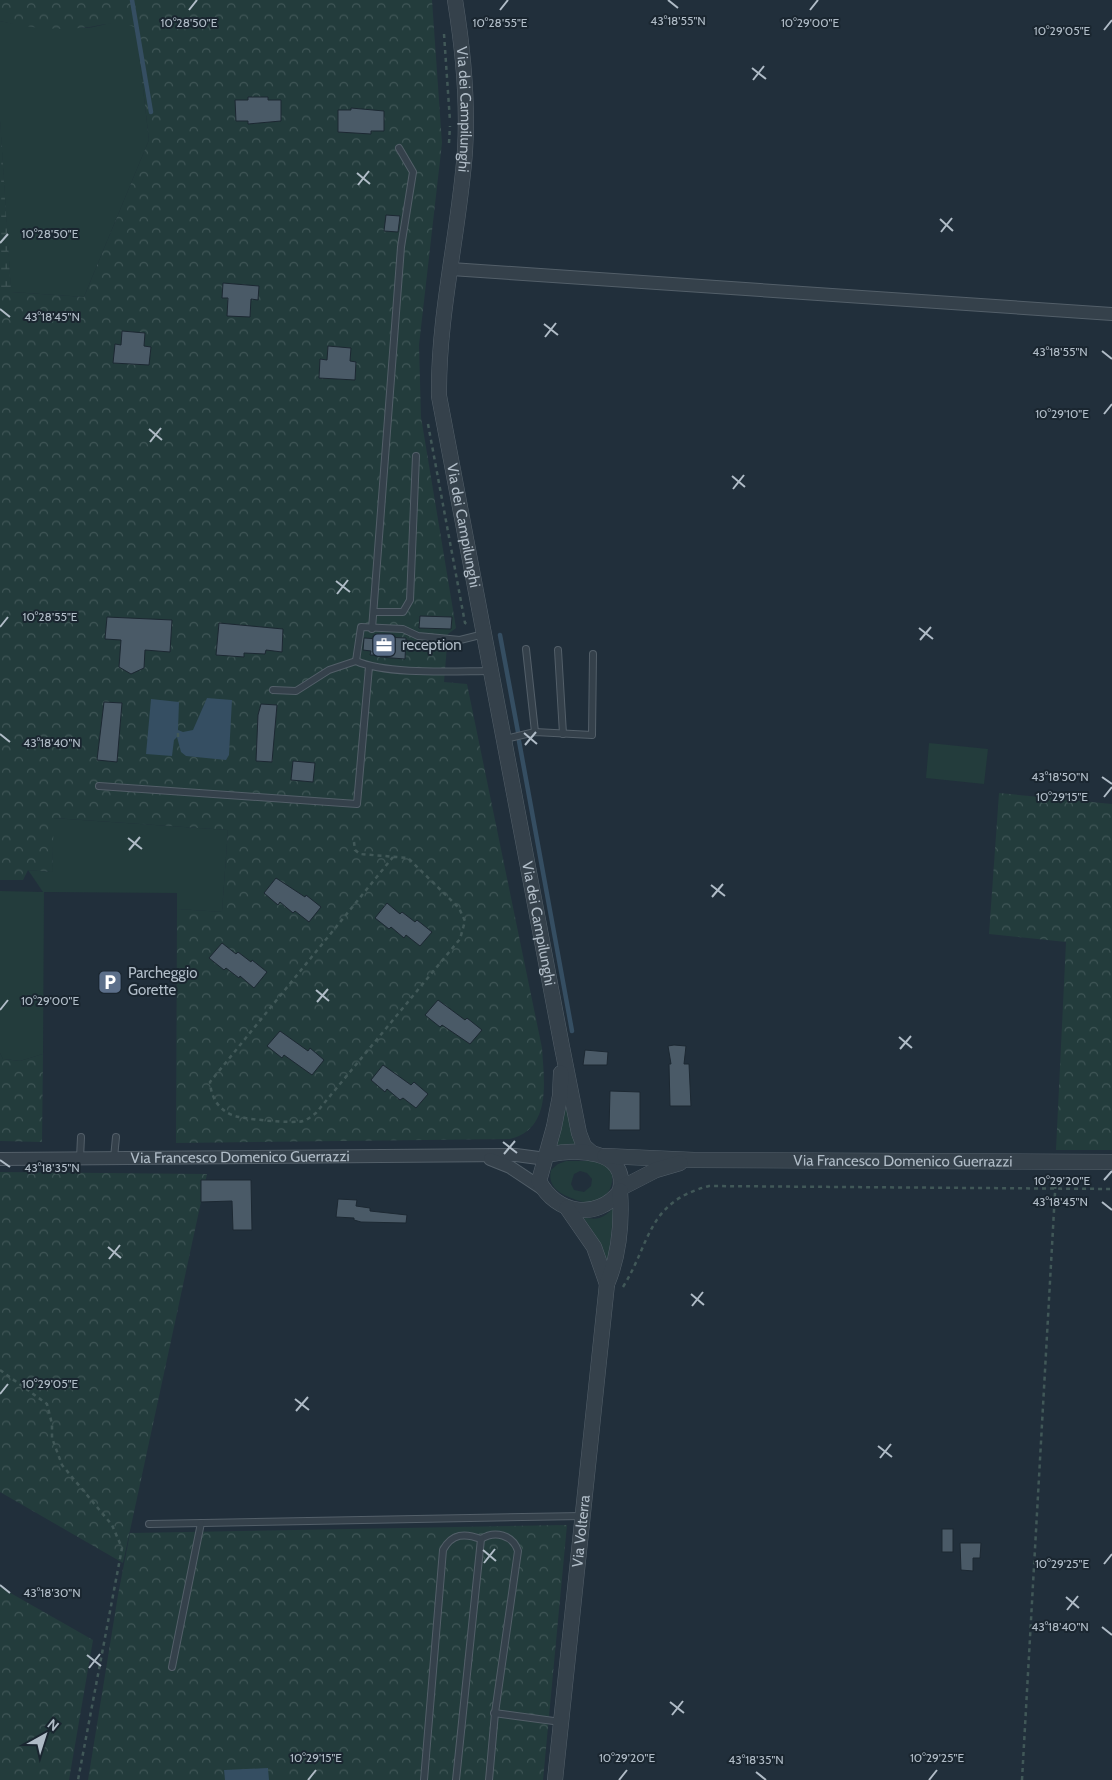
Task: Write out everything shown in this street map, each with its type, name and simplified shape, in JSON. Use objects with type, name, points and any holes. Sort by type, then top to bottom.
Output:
[{"type":"street","name":"Via dei Campilunghi","points":[[455,0],[460,30],[465,151],[440,357],[440,396],[579,1133],[584,1146],[599,1154]]},
{"type":"street","points":[[451,269],[1112,314]]},
{"type":"street","name":"Via dei Campilunghi","points":[[546,1157],[560,1096],[562,1047]]},
{"type":"street","points":[[599,1154],[615,1165],[620,1175],[621,1190],[613,1200],[594,1210],[567,1208],[543,1189],[539,1182],[546,1157],[599,1154]]},
{"type":"street","name":"Via Francesco Domenico Guerrazzi","points":[[599,1154],[694,1160],[1112,1162]]},
{"type":"street","name":"Via Francesco Domenico Guerrazzi","points":[[0,1159],[516,1155],[546,1157]]},
{"type":"street","name":"Via Francesco Domenico Guerrazzi","points":[[481,1156],[510,1167],[543,1189]]},
{"type":"street","name":"Via Francesco Domenico Guerrazzi","points":[[621,1190],[656,1170],[694,1160]]},
{"type":"street","points":[[621,1211],[631,1190],[638,1181]]},
{"type":"street","name":"Via Volterra","points":[[555,1780],[607,1284],[614,1268],[621,1211],[621,1190]]},
{"type":"street","name":"Via Volterra","points":[[567,1208],[594,1247],[607,1284]]},
{"type":"lane","points":[[372,628],[401,247],[413,172],[400,148]]},
{"type":"lane","points":[[374,612],[403,612],[410,600],[416,456]]},
{"type":"lane","points":[[356,661],[361,627],[403,629],[418,636],[460,640],[484,634]]},
{"type":"lane","points":[[526,649],[535,732]]},
{"type":"lane","points":[[558,650],[563,734]]},
{"type":"lane","points":[[504,740],[535,732],[592,735],[593,654]]},
{"type":"lane","points":[[273,690],[296,691],[328,670],[356,661],[369,667],[445,672],[491,671]]},
{"type":"lane","points":[[99,786],[357,804],[369,667]]},
{"type":"lane","points":[[80,1158],[81,1137]]},
{"type":"lane","points":[[114,1158],[116,1137]]},
{"type":"lane","points":[[149,1524],[582,1516]]},
{"type":"lane","points":[[172,1667],[201,1523]]},
{"type":"lane","points":[[424,1780],[443,1550],[447,1543],[461,1535],[469,1534],[481,1539]]},
{"type":"lane","points":[[481,1539],[487,1535],[496,1534],[508,1537],[515,1542],[518,1551],[495,1713],[489,1780]]},
{"type":"lane","points":[[456,1780],[481,1539]]},
{"type":"lane","points":[[495,1713],[561,1722]]},
{"type":"path","points":[[443,27],[450,121],[449,144]]},
{"type":"path","points":[[178,730],[178,737]]},
{"type":"path","points":[[354,842],[354,850],[360,854],[408,858],[458,908],[465,921],[460,939],[316,1113],[304,1121],[294,1122],[234,1116],[222,1109],[211,1095],[210,1082],[393,857]]},
{"type":"path","points":[[1022,1780],[1057,1162]]},
{"type":"path","points":[[623,1287],[655,1222],[673,1201],[690,1192],[709,1186],[1112,1189]]},
{"type":"path","points":[[0,1370],[47,1404],[52,1424],[52,1438],[62,1465],[112,1525],[122,1548],[78,1780]]},
{"type":"green space","points":[[0,0],[432,0],[442,143],[419,345],[421,417],[456,628],[448,634],[444,682],[467,684],[542,1048],[544,1089],[542,1102],[539,1115],[524,1134],[510,1139],[176,1143],[177,909],[222,912],[228,830],[54,818],[52,872],[28,870],[23,880],[0,880],[0,121],[11,292],[84,297],[149,140],[136,28],[115,23],[60,29],[40,28],[0,21]]},
{"type":"green space","points":[[0,21],[54,27],[88,28],[121,23],[136,27],[149,140],[84,297],[11,292],[0,121]]},
{"type":"green space","points":[[0,121],[11,292],[0,291]]},
{"type":"green space","points":[[929,743],[988,749],[984,784],[926,778]]},
{"type":"green space","points":[[999,793],[1112,804],[1112,1150],[1056,1150],[1066,942],[989,934]]},
{"type":"green space","points":[[53,818],[228,830],[222,912],[177,909],[177,893],[44,892],[43,1054],[20,1061],[3,1059],[0,1053],[0,891],[43,892],[28,870],[52,872]]},
{"type":"green space","points":[[0,1053],[3,1059],[20,1061],[43,1054],[42,1142],[0,1141]]},
{"type":"green space","points":[[568,1097],[576,1147],[555,1148]]},
{"type":"green space","points":[[566,1161],[598,1161],[610,1165],[612,1184],[610,1189],[592,1205],[570,1198],[552,1185],[550,1178],[551,1170],[558,1164]],"holes":[[[580,1171],[587,1173],[592,1179],[591,1186],[584,1192],[574,1190],[571,1184],[574,1174]]]},
{"type":"green space","points":[[0,1172],[207,1174],[123,1563],[0,1492]]},
{"type":"green space","points":[[614,1207],[608,1263],[596,1236],[583,1217],[600,1218]]},
{"type":"green space","points":[[567,1525],[543,1780],[88,1780],[130,1533]]},
{"type":"green space","points":[[0,1587],[93,1640],[69,1780],[0,1780]]},
{"type":"water","points":[[207,698],[232,700],[229,755],[226,760],[186,756],[181,752],[177,737],[174,740],[172,756],[146,754],[151,699],[179,702],[178,730],[183,732],[193,730]]},
{"type":"water","points":[[268,1768],[269,1780],[225,1780],[224,1770]]},
{"type":"building","points":[[248,97],[268,97],[268,100],[281,100],[281,121],[248,124],[248,121],[236,121],[235,100],[248,100]]},
{"type":"building","points":[[351,108],[384,111],[384,131],[371,131],[371,134],[338,132],[338,110],[351,110]]},
{"type":"building","points":[[386,215],[400,216],[398,232],[384,231]]},
{"type":"building","points":[[223,283],[259,286],[258,300],[251,299],[250,317],[227,316],[228,298],[222,298]]},
{"type":"building","points":[[122,331],[145,333],[144,346],[151,347],[149,365],[113,363],[115,344],[121,345]]},
{"type":"building","points":[[328,346],[351,348],[350,361],[356,362],[355,380],[319,378],[320,359],[327,360]]},
{"type":"building","points":[[420,616],[452,617],[451,629],[419,628]]},
{"type":"building","points":[[107,617],[172,620],[170,652],[145,650],[144,668],[131,674],[119,667],[121,640],[105,639]]},
{"type":"building","points":[[219,623],[283,629],[282,652],[266,650],[265,654],[244,653],[244,657],[216,655]]},
{"type":"building","name":"reception","points":[[381,637],[406,638],[405,659],[370,655],[371,651],[363,650],[364,638],[380,639]]},
{"type":"building","points":[[104,702],[122,703],[117,762],[97,760]]},
{"type":"building","points":[[261,704],[277,705],[272,762],[256,761],[258,715]]},
{"type":"building","points":[[293,761],[315,763],[313,782],[291,780]]},
{"type":"building","points":[[276,878],[305,897],[306,895],[321,907],[309,922],[295,911],[293,913],[280,902],[278,905],[264,893]]},
{"type":"building","points":[[387,903],[400,914],[402,912],[415,922],[417,920],[432,932],[420,946],[406,935],[404,938],[391,927],[389,929],[375,918]]},
{"type":"building","points":[[222,943],[236,954],[238,952],[251,962],[252,960],[267,972],[254,988],[240,976],[239,978],[226,968],[224,970],[209,958]]},
{"type":"building","points":[[438,1000],[482,1030],[470,1044],[442,1025],[440,1027],[425,1015]]},
{"type":"building","points":[[280,1031],[308,1051],[310,1048],[324,1060],[312,1075],[284,1055],[282,1058],[267,1046]]},
{"type":"building","points":[[668,1046],[686,1046],[684,1064],[689,1064],[691,1106],[670,1106],[669,1064],[671,1064]]},
{"type":"building","points":[[585,1050],[608,1052],[607,1065],[583,1065]]},
{"type":"building","points":[[383,1065],[411,1085],[414,1082],[428,1094],[416,1108],[403,1098],[400,1100],[387,1089],[385,1092],[371,1080]]},
{"type":"building","points":[[610,1091],[640,1092],[640,1130],[609,1130]]},
{"type":"building","points":[[201,1180],[251,1180],[252,1230],[233,1230],[232,1201],[201,1202]]},
{"type":"building","points":[[338,1199],[357,1200],[356,1206],[370,1208],[370,1211],[407,1215],[406,1223],[361,1222],[354,1220],[354,1218],[336,1217]]},
{"type":"building","points":[[942,1529],[953,1529],[953,1552],[942,1552]]},
{"type":"building","points":[[960,1543],[981,1543],[980,1558],[973,1558],[973,1571],[961,1570]]},
{"type":"waterway","points":[[132,0],[151,112]]},
{"type":"waterway","points":[[500,635],[518,732]]},
{"type":"waterway","points":[[519,741],[572,1031]]},
{"type":"place","name":"reception","points":[[384,645]]},
{"type":"place","name":"Parcheggio Gorette","points":[[110,982]]}]
